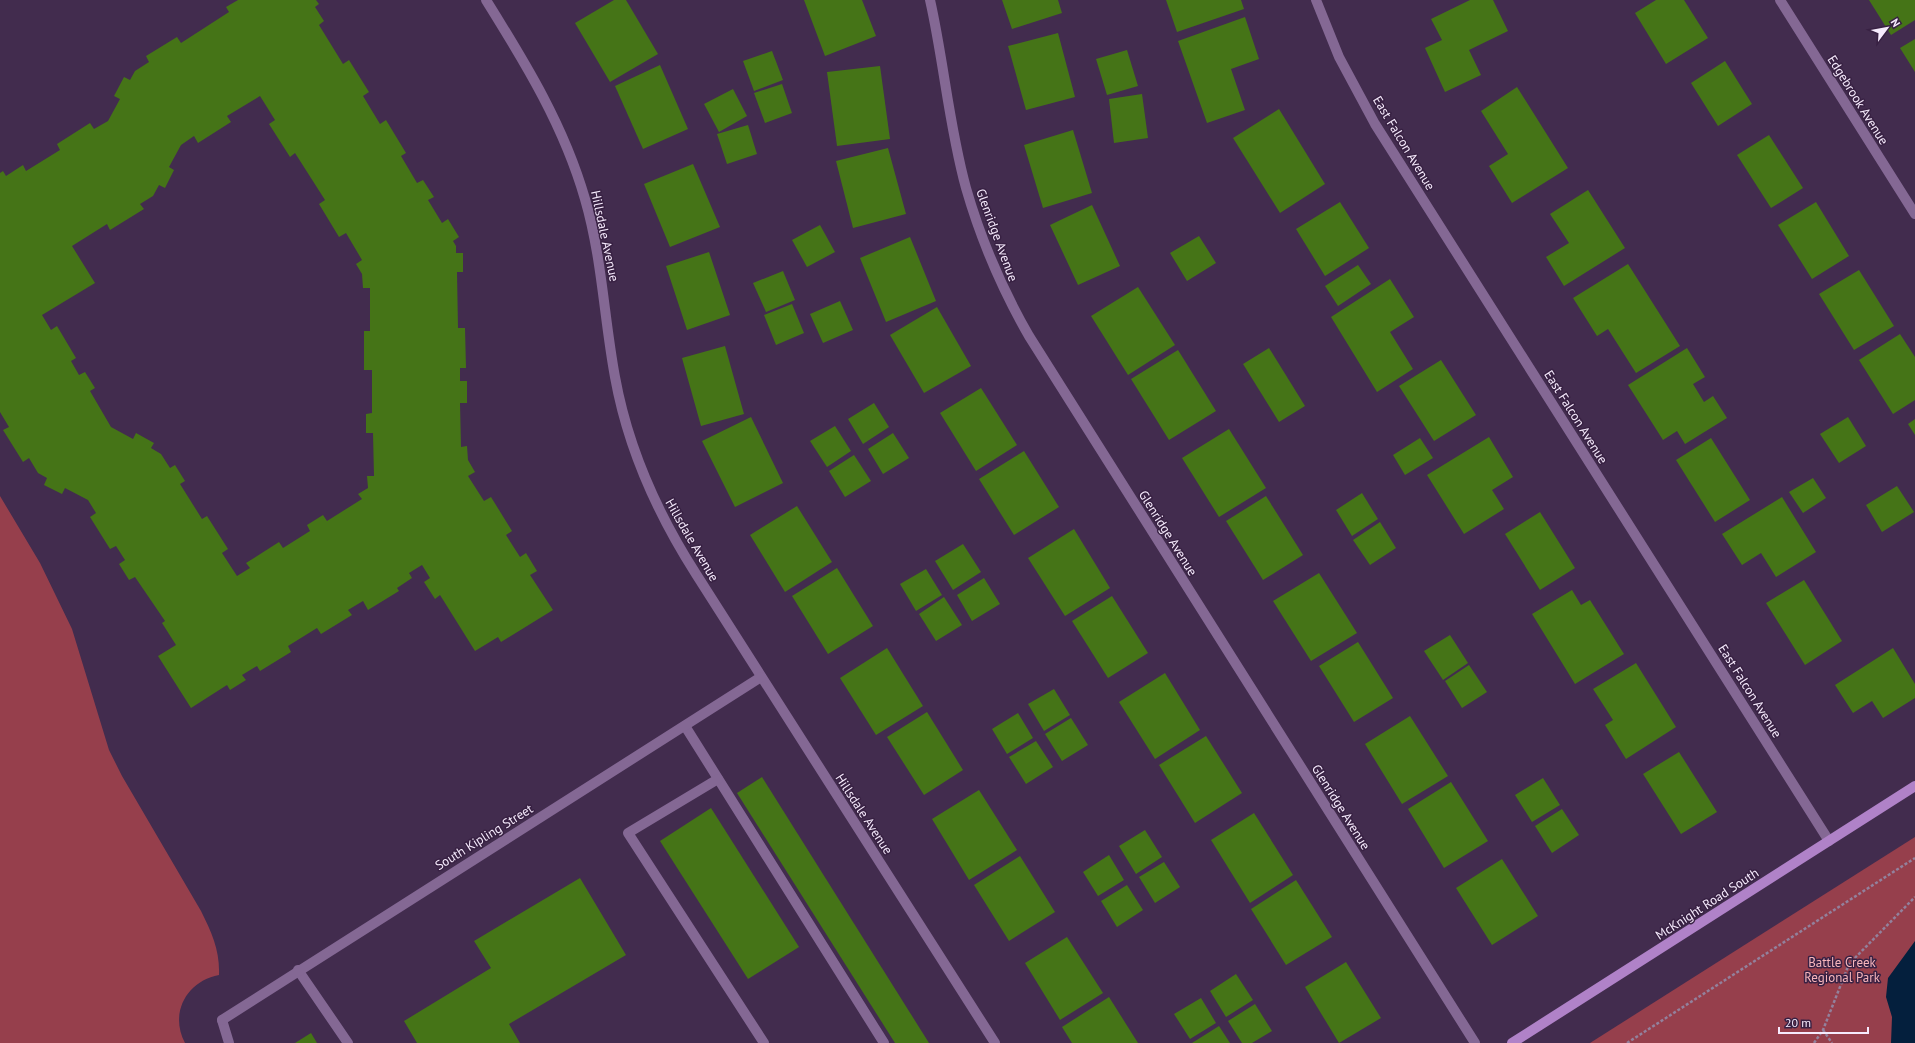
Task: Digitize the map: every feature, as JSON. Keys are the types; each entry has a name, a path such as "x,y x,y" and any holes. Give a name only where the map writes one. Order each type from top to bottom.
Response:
{"main road":[{"name":"McKnight Road South","path":"1512,1043 1915,786"}],"street":[{"name":"Hillsdale Avenue","path":"486,0 541,91 574,163 586,201 597,249 613,364 621,402 634,451 655,502 681,551 995,1043"},
{"name":"Glenridge Avenue","path":"930,0 966,188 986,250 1008,300 1028,336 1475,1043"},
{"name":"East Falcon Avenue","path":"1316,0 1339,57 1375,124 1829,841"},
{"name":"Edgebrook Avenue","path":"1780,0 1915,214"},
{"name":"South Kipling Street","path":"229,1043 222,1020 298,970 761,677"},
{"path":"684,726 884,1043"},
{"path":"718,779 628,833 764,1043"},
{"path":"298,970 348,1043"}],"path":[{"path":"1627,1043 1915,858"},
{"path":"1814,1043 1823,1030 1849,964 1915,897"},
{"path":"1823,1030 1832,1043"}],"green space":[{"path":"0,496 40,563 72,629 109,750 122,776 201,911 209,927 217,950 219,975 208,978 190,991 180,1010 179,1021 185,1043 0,1043"},
{"name":"Battle Creek Regional Park","path":"1915,837 1915,1043 1590,1043"}],"water":[{"path":"1915,941 1915,1043 1891,1043 1892,1017 1886,997 1888,978"}],"building":[{"path":"238,0 316,0 319,4 315,7 324,21 319,25 343,64 349,60 369,92 363,96 380,124 386,120 406,153 401,156 417,183 423,180 434,197 428,200 442,223 448,219 459,237 453,241 456,246 456,253 463,253 463,272 457,272 458,328 465,328 466,368 460,368 460,381 467,381 467,403 460,403 461,447 467,446 468,460 475,472 468,476 484,501 491,497 512,531 506,535 520,557 526,553 537,571 530,575 553,610 501,642 498,637 475,651 440,595 435,599 424,582 430,578 422,565 409,573 412,578 397,588 399,591 368,610 363,601 348,610 352,615 321,634 317,628 288,646 291,652 260,671 257,666 242,675 246,680 230,690 227,685 191,708 158,656 176,645 162,623 165,621 135,577 129,580 119,564 125,560 116,546 110,549 90,517 96,513 88,500 65,488 62,494 44,485 47,478 38,473 29,458 23,462 3,430 9,427 0,412 0,173 3,171 6,176 23,165 26,171 60,150 57,144 90,123 94,129 108,121 120,99 114,96 124,77 130,80 135,71 149,62 146,56 177,37 181,43 229,12 226,7","holes":["260,96 275,120 269,124 290,157 295,153 325,200 319,204 339,237 346,233 362,260 356,264 362,274 363,288 370,288 370,331 364,331 364,370 372,370 372,413 366,414 366,433 373,433 374,476 367,476 368,488 358,494 362,499 327,521 323,515 307,525 310,531 283,548 279,542 246,563 250,568 237,576 222,553 228,549 207,516 202,519 180,484 185,481 175,465 170,468 161,454 151,448 154,443 136,433 133,439 111,427 90,391 95,388 85,372 79,375 71,361 76,358 57,326 51,330 42,315 95,283 72,246 107,224 110,230 144,209 140,204 153,196 159,185 165,188 174,170 169,167 181,145 194,136 198,143 231,122 227,116"]},
{"path":"614,0 626,0 658,54 610,82 575,23"},
{"path":"804,0 862,0 876,36 825,56"},
{"path":"1002,0 1058,0 1062,13 1012,29"},
{"path":"1166,0 1241,0 1244,9 1177,32"},
{"path":"1470,0 1493,0 1508,31 1469,50 1481,75 1445,92 1425,48 1442,40 1431,19"},
{"path":"1656,0 1684,0 1708,38 1666,64 1635,13"},
{"path":"1869,0 1915,0 1915,20 1891,35"},
{"path":"1245,17 1259,59 1231,69 1245,110 1207,123 1178,41"},
{"path":"1058,33 1075,97 1026,110 1008,46"},
{"path":"1915,39 1915,72 1900,48"},
{"path":"1127,50 1138,86 1107,95 1096,59"},
{"path":"772,51 783,80 754,91 743,61"},
{"path":"1725,61 1752,104 1718,126 1691,83"},
{"path":"660,65 688,129 643,149 615,86"},
{"path":"880,66 890,139 837,146 827,72"},
{"path":"782,84 792,113 765,123 754,93"},
{"path":"1517,87 1568,168 1512,203 1489,166 1508,154 1481,111"},
{"path":"733,89 747,116 719,132 704,104"},
{"path":"1142,94 1148,138 1114,143 1109,99"},
{"path":"1279,109 1325,184 1280,213 1233,138"},
{"path":"748,125 757,154 727,164 717,134"},
{"path":"1073,130 1092,193 1043,208 1024,145"},
{"path":"1769,135 1803,188 1771,208 1737,155"},
{"path":"888,148 906,214 853,228 836,161"},
{"path":"693,164 720,227 670,247 644,184"},
{"path":"1588,190 1625,248 1564,286 1546,257 1569,243 1550,214"},
{"path":"1340,202 1369,248 1325,276 1296,229"},
{"path":"1816,202 1849,256 1812,279 1778,225"},
{"path":"1092,205 1120,266 1078,285 1050,225"},
{"path":"820,225 835,252 807,267 792,240"},
{"path":"1199,236 1216,263 1187,281 1170,253"},
{"path":"910,237 936,301 886,322 860,258"},
{"path":"709,252 730,315 687,330 666,266"},
{"path":"1628,264 1680,346 1636,373 1608,329 1597,336 1573,298"},
{"path":"1358,265 1371,284 1338,306 1325,286"},
{"path":"1859,270 1894,326 1854,350 1819,294"},
{"path":"783,271 795,300 766,312 753,283"},
{"path":"1390,279 1414,317 1390,332 1413,369 1377,392 1331,317"},
{"path":"1138,287 1175,345 1128,375 1091,316"},
{"path":"840,301 853,330 823,343 810,314"},
{"path":"792,304 804,333 776,345 764,315"},
{"path":"937,307 971,366 924,393 890,335"},
{"path":"1900,334 1915,357 1915,400 1893,414 1859,360"},
{"path":"725,346 744,414 701,426 682,358"},
{"path":"1269,348 1305,406 1279,422 1243,364"},
{"path":"1687,348 1705,377 1693,384 1704,402 1713,396 1727,418 1685,444 1677,431 1663,440 1628,385"},
{"path":"1178,350 1216,411 1169,440 1131,379"},
{"path":"1441,360 1476,415 1434,441 1399,386"},
{"path":"981,388 1017,445 976,471 940,413"},
{"path":"874,403 889,427 863,444 848,419"},
{"path":"751,417 783,483 735,507 702,441"},
{"path":"1848,417 1866,446 1839,463 1820,434"},
{"path":"1915,419 1915,435 1908,424"},
{"path":"835,426 851,451 827,467 810,441"},
{"path":"1229,429 1266,488 1219,517 1182,458"},
{"path":"893,433 909,458 883,474 868,449"},
{"path":"1489,437 1513,477 1492,490 1504,509 1464,534 1427,475"},
{"path":"1420,438 1433,458 1405,475 1393,455"},
{"path":"1711,438 1750,500 1715,522 1676,460"},
{"path":"1024,451 1059,507 1014,535 979,479"},
{"path":"854,455 871,481 845,497 829,471"},
{"path":"1813,478 1826,498 1803,513 1789,492"},
{"path":"1897,486 1914,512 1882,532 1866,505"},
{"path":"1362,493 1378,519 1352,536 1336,510"},
{"path":"1266,496 1303,555 1263,580 1226,521"},
{"path":"1782,497 1816,552 1776,577 1761,553 1742,565 1722,534"},
{"path":"797,506 832,562 785,592 750,535"},
{"path":"1540,512 1575,568 1540,590 1505,534"},
{"path":"1380,522 1396,548 1370,565 1353,540"},
{"path":"1074,529 1110,588 1065,616 1028,558"},
{"path":"963,544 981,572 953,590 935,561"},
{"path":"837,568 873,626 828,654 792,596"},
{"path":"926,569 942,595 916,611 900,584"},
{"path":"1319,573 1357,633 1311,661 1273,601"},
{"path":"984,578 1000,604 972,621 957,595"},
{"path":"1804,580 1842,641 1805,665 1766,603"},
{"path":"1572,590 1581,605 1590,600 1624,654 1575,684 1532,614"},
{"path":"1112,596 1148,653 1108,678 1072,621"},
{"path":"944,597 962,625 936,641 919,614"},
{"path":"1450,635 1468,663 1443,680 1424,651"},
{"path":"1358,642 1393,698 1354,722 1319,666"},
{"path":"887,648 923,706 876,735 840,678"},
{"path":"1893,648 1915,684 1915,698 1883,718 1872,701 1853,713 1835,685"},
{"path":"1636,663 1676,727 1626,759 1605,725 1613,720 1593,689"},
{"path":"1469,665 1487,692 1462,708 1445,681"},
{"path":"1165,673 1200,730 1155,759 1119,702"},
{"path":"1054,689 1070,715 1044,731 1028,704"},
{"path":"927,712 963,770 924,795 887,737"},
{"path":"1018,713 1033,738 1007,754 992,729"},
{"path":"1410,716 1448,776 1402,804 1365,744"},
{"path":"1071,718 1088,745 1062,761 1045,734"},
{"path":"1206,736 1242,793 1195,823 1159,765"},
{"path":"1036,741 1053,767 1026,784 1009,757"},
{"path":"1679,752 1717,812 1681,834 1643,774"},
{"path":"762,777 929,1043 895,1043 737,793"},
{"path":"1543,778 1560,805 1532,822 1515,795"},
{"path":"1451,782 1488,841 1444,868 1408,809"},
{"path":"979,790 1017,850 969,880 932,819"},
{"path":"711,808 799,947 748,979 660,841"},
{"path":"1562,809 1579,835 1552,853 1535,826"},
{"path":"1254,813 1293,875 1250,903 1211,840"},
{"path":"1145,830 1162,857 1136,874 1119,846"},
{"path":"1109,855 1124,880 1098,896 1083,872"},
{"path":"1020,856 1055,912 1009,941 974,885"},
{"path":"1502,859 1538,916 1492,945 1456,888"},
{"path":"1164,862 1180,887 1155,903 1139,877"},
{"path":"580,878 626,955 509,1024 520,1043 417,1043 404,1021 491,968 474,941"},
{"path":"1296,880 1332,937 1286,965 1251,909"},
{"path":"1127,885 1143,910 1117,927 1101,901"},
{"path":"1067,937 1103,993 1060,1020 1025,963"},
{"path":"1346,962 1381,1018 1339,1043 1305,987"},
{"path":"1236,974 1253,1000 1226,1017 1210,991"},
{"path":"1109,997 1138,1043 1072,1043 1062,1027"},
{"path":"1201,998 1216,1023 1190,1039 1174,1014"},
{"path":"1255,1004 1272,1031 1252,1043 1242,1043 1228,1021"},
{"path":"1219,1026 1230,1043 1192,1043"},
{"path":"311,1033 317,1043 295,1043"}]}
